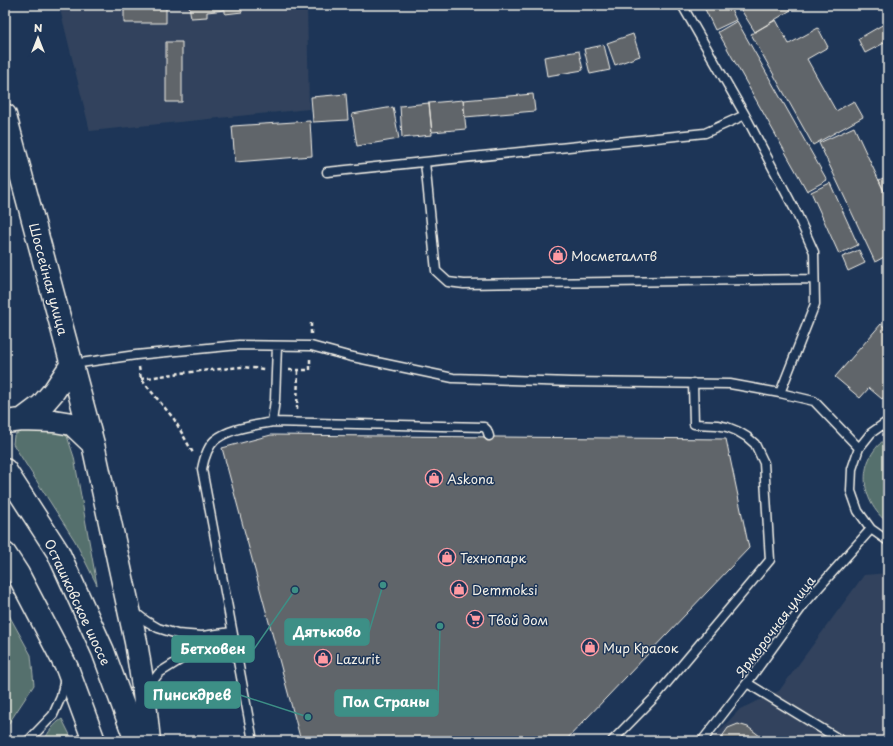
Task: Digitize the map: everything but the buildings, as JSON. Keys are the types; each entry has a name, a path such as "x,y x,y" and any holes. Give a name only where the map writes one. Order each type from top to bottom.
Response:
{"street":[{"name":"Шоссейная улица","path":"5,114 72,364 122,573 136,642 144,693 149,741"},
{"path":"14,421 42,405 54,391 72,364"},
{"path":"14,421 54,421 72,424 92,444"},
{"name":"Осташковское шоссе","path":"5,470 58,552 103,651 136,741"},
{"path":"5,554 18,574 67,668 94,741"}],"lane":[{"path":"682,5 745,115 797,214 814,252 815,304 780,393"},
{"path":"327,172 705,133 745,115"},
{"path":"425,162 436,272 448,282 464,284 814,279"},
{"path":"72,364 136,355 239,345 311,346 348,356 453,378 571,382 730,384 814,401 859,448"},
{"path":"272,422 275,400 277,346"},
{"path":"612,741 656,696 770,560 764,464 755,444 737,431 717,425 694,424 693,383"},
{"path":"888,421 871,433 859,448 852,469 851,490 858,511 871,529 888,541"},
{"path":"253,741 202,469 205,454 214,441 232,431 272,422 484,427 489,436"},
{"name":"Ярморочная улица","path":"702,741 747,683 805,603 871,529"},
{"path":"128,607 146,622 158,628 177,634 202,636 232,632"},
{"path":"144,693 159,673 183,658 207,649 234,643"},
{"path":"28,741 53,715 61,697 67,668"},
{"path":"747,683 842,741"}],"path":[{"path":"202,469 174,419 141,379 241,367"},
{"path":"296,422 298,370"}],"shaded area":[{"path":"59,5 307,5 309,109 90,131"},
{"path":"888,573 888,741 710,741 740,709 779,691 864,575"}],"green space":[{"path":"52,428 67,436 74,457 97,585 75,541 13,444 14,436 20,431"},
{"path":"888,437 888,523 878,514 871,503 865,480 866,468 870,456"},
{"path":"5,608 31,655 34,685 5,729"},
{"path":"62,719 73,741 44,741 47,734 56,723"}],"place":[{"name":"Мосметаллтв","path":"558,255"},
{"name":"Askona","path":"434,478"},
{"name":"Технопарк","path":"447,557"},
{"name":"Дятьково","path":"383,585"},
{"name":"Demmoksi","path":"459,589"},
{"name":"Бетховен","path":"295,590"},
{"name":"Твой дом","path":"475,619"},
{"name":"Пол Страны","path":"440,626"},
{"name":"Мир Красок","path":"590,647"},
{"name":"Lazurit","path":"323,658"},
{"name":"Пинскдрев","path":"308,717"}]}
